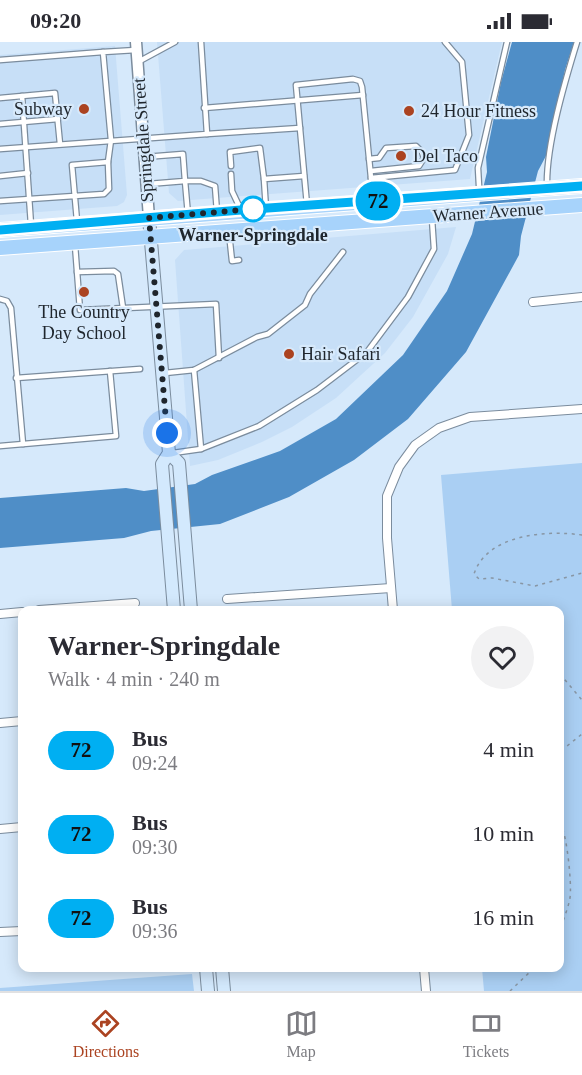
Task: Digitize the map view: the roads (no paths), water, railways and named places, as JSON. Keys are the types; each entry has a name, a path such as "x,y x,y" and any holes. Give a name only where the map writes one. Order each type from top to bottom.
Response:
{"main road":[{"name":"Warner Avenue","path":"0,230 582,186"},
{"path":"435,216 436,209 443,204 462,202 482,193"},
{"path":"376,202 377,220"},
{"name":"Warner Avenue","path":"0,248 582,205"},
{"name":"Springdale Street","path":"149,218 169,453 162,464 174,606"},
{"path":"0,240 29,237 32,228"},
{"name":"Springdale Street","path":"169,453 179,463 191,606"},
{"path":"206,972 208,991"},
{"path":"222,972 224,991"}],"street":[{"name":"Springdale Street","path":"136,46 149,218"},
{"path":"533,302 582,297"},
{"path":"393,606 387,538 387,496 399,467 416,445 439,428 470,417 582,409"},
{"path":"227,599 391,588"},
{"path":"94,606 135,603"},
{"path":"0,614 18,612"},
{"path":"0,723 18,721"},
{"path":"0,829 18,827"},
{"path":"0,932 18,931"},
{"path":"424,972 426,991"}],"lane":[{"path":"137,62 175,42"},
{"path":"201,42 207,134"},
{"path":"371,178 455,170 469,135 462,62 445,42"},
{"path":"482,193 479,186 478,168 507,42"},
{"path":"542,189 547,174 556,120 577,42"},
{"path":"0,60 103,52 136,46"},
{"path":"0,201 104,194 109,189 108,162 111,140 103,52"},
{"path":"307,206 296,87 298,84 353,79 360,81 363,95 371,178 376,202"},
{"path":"0,98 55,93 60,144"},
{"path":"204,108 363,95"},
{"path":"21,96 32,228"},
{"path":"0,124 58,119"},
{"path":"0,149 300,128"},
{"path":"369,159 379,158 386,148 416,146 424,158 419,166 371,171"},
{"path":"231,166 230,152 260,148 266,209"},
{"path":"145,157 183,154 188,215"},
{"path":"77,224 72,165 108,162"},
{"path":"0,176 28,174"},
{"path":"231,174 232,191 241,210"},
{"path":"264,179 304,176"},
{"path":"147,184 201,181 214,186 217,212"},
{"path":"169,453 201,449 259,426 317,390 367,352 408,297 434,249 435,216"},
{"path":"229,230 232,261 239,260"},
{"path":"75,242 80,310 216,304 219,358"},
{"path":"162,373 194,370 257,337 268,334 305,305 310,294 343,252"},
{"path":"77,273 114,271 118,274 123,308"},
{"path":"0,299 7,301 11,308 22,444"},
{"path":"16,378 140,369"},
{"path":"194,370 201,449"},
{"path":"0,446 116,436 110,371"}],"place":[{"name":"Subway","path":"84,109"},
{"name":"24 Hour Fitness","path":"409,111"},
{"name":"Del Taco","path":"401,156"},
{"name":"Warner-Springdale","path":"253,209"},
{"name":"The Country Day School","path":"84,292"},
{"name":"Hair Safari","path":"289,354"}]}
